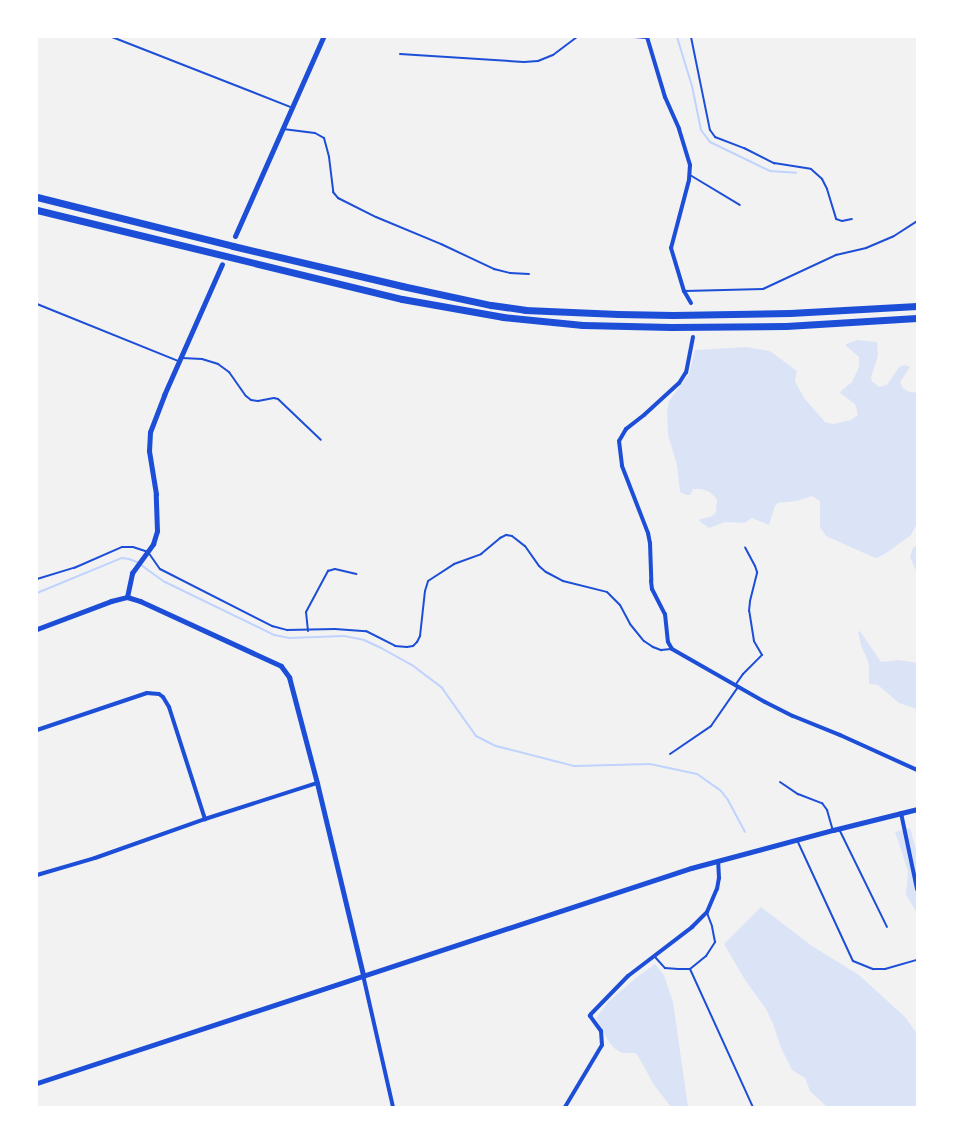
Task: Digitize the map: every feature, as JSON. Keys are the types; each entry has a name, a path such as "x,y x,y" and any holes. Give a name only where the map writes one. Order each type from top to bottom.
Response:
{"highway":[{"path":"37,197 232,246 402,286 491,305 525,310 587,313 673,314 790,313 917,306"},
{"path":"37,210 402,299 503,317 583,325 671,327 786,326 917,318"}],"street":[{"path":"235,236 323,37"},
{"path":"647,37 665,97 687,152 690,165 690,175 681,216 671,248 684,291 691,303"},
{"path":"127,597 130,580 135,568 148,552 156,538 158,525 149,451 150,432 222,264"},
{"path":"693,337 686,372 679,383 644,415 626,429 619,441 622,466 648,533 650,543 652,589 665,614 667,635 672,649 793,716 840,735 917,770"},
{"path":"37,629 111,601 127,597 140,601 281,666 289,677 317,783 393,1107"},
{"path":"37,730 147,694 159,694 164,697 169,707 205,819"},
{"path":"37,875 121,850 205,819 317,783"},
{"path":"37,1083 718,861 796,839 917,809"},
{"path":"901,813 917,889"},
{"path":"565,1107 602,1045 601,1031 590,1016 591,1014 628,976 655,957 692,927 707,912 717,889 719,878 718,861"}],"lane":[{"path":"112,37 291,107"},
{"path":"400,54 531,62 553,56 577,37"},
{"path":"634,37 647,37"},
{"path":"691,37 710,130 715,137 744,148 774,163 811,169 822,179 827,188 836,219 842,221 852,219"},
{"path":"282,129 315,134 324,138 329,157 333,192 338,198 376,217 441,244 487,266 510,273 529,274"},
{"path":"690,175 740,205"},
{"path":"684,291 763,289 836,255 866,248 894,236 917,221"},
{"path":"37,304 180,359 202,359 218,364 229,372 246,396 258,401 274,398 278,399 321,440"},
{"path":"37,579 74,568 122,547 133,547 148,552 160,569 272,626 287,630 308,631 335,629 366,631 395,646 413,646 417,642 428,581 454,564 481,554 506,535 512,536 525,546 539,566 554,578 607,592 613,596 620,605 630,624 644,641 657,649 672,649"},
{"path":"670,754 711,726 743,674 762,655 754,641 749,611 757,572 745,547"},
{"path":"308,631 306,612 328,571 335,569 356,574"},
{"path":"780,782 798,794 822,803 887,927"},
{"path":"796,839 853,961 873,969 885,969 917,960"},
{"path":"655,957 665,968 690,969 706,956 715,942 712,926 707,912"},
{"path":"690,969 753,1107"}],"shaded area":[{"path":"857,340 877,342 878,356 871,377 872,381 879,387 887,385 899,367 905,365 910,367 900,382 903,388 907,391 917,393 917,523 911,535 888,552 877,558 873,557 826,536 820,527 820,501 812,496 797,501 778,503 775,506 769,525 752,518 744,523 725,522 709,528 699,521 700,519 710,517 716,513 717,499 710,492 701,489 693,489 690,495 680,492 677,465 668,435 667,411 669,401 689,374 695,350 746,347 770,351 797,371 795,381 804,398 825,422 833,424 851,420 858,415 855,404 840,393 852,382 859,367 859,357 846,346 846,344"},
{"path":"917,545 917,573 910,557 913,548"},
{"path":"860,631 881,662 899,660 917,663 917,709 899,703 878,685 869,684 869,664 861,645 858,632"},
{"path":"910,828 917,853 917,913 906,895 908,871 895,832"},
{"path":"761,907 812,946 859,975 906,1018 917,1034 917,1107 827,1107 810,1091 805,1078 792,1070 781,1048 766,1009 745,980 724,944"},
{"path":"655,964 664,975 673,1002 688,1107 671,1107 654,1085 638,1056 635,1053 622,1053 614,1048 609,1042 596,1018 608,1002 637,977"}],"waterway":[{"path":"677,37 692,86 701,130 710,142 770,171 796,173"},
{"path":"37,593 122,558 129,559 137,562 165,582 274,635 289,638 344,636 364,640 381,648 412,665 442,688 476,736 496,746 574,766 650,764 697,774 721,791 728,800 745,832"}]}
